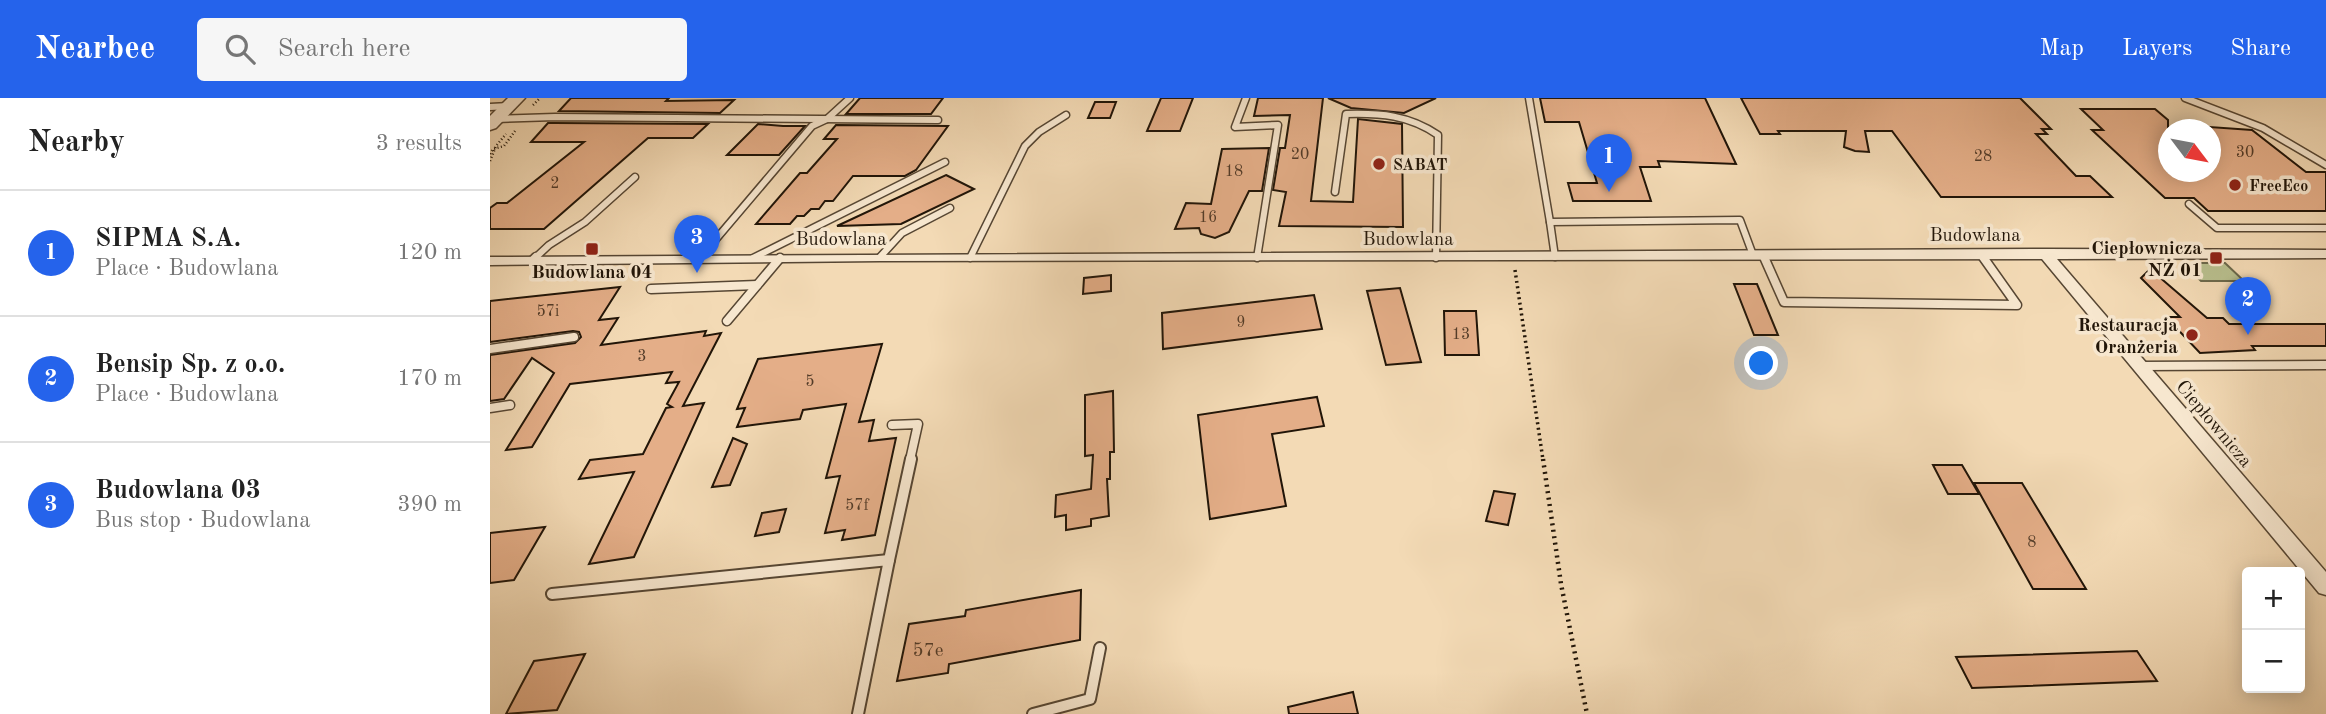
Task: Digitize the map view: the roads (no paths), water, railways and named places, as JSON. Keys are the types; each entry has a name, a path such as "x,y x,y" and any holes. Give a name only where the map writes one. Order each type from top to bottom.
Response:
{"street":[{"path":"492,117 513,102"},
{"name":"Budowlana","path":"490,261 880,257 1436,258 2044,253 2326,254"},
{"name":"Ciepłownicza","path":"2044,253 2326,587"}],"lane":[{"path":"701,258 813,125 827,119 849,98"},
{"path":"1246,98 1235,127 1278,125 1257,258"},
{"path":"1529,98 1555,257"},
{"path":"2185,98 2263,128 2326,165"},
{"path":"1335,192 1346,114 1382,112 1424,124 1438,135 1436,258"},
{"path":"970,258 1025,146 1039,132 1066,115"},
{"path":"492,117 809,117 938,120"},
{"path":"753,258 945,162"},
{"path":"532,261 549,245 585,222 635,177"},
{"path":"2189,204 2217,228 2326,228"},
{"path":"880,257 888,243 902,232 950,208"},
{"path":"1550,222 1740,220 1784,302 2017,305 1981,254"},
{"path":"727,321 780,258"},
{"path":"651,289 757,285"},
{"path":"490,349 574,337"},
{"path":"2140,366 2326,365"},
{"path":"490,408 510,405"},
{"path":"858,714 918,424 892,425"},
{"path":"552,594 889,560"},
{"path":"1033,714 1090,699 1100,648"}],"place":[{"name":"SABAT","path":"1379,164"},
{"name":"FreeEco","path":"2235,185"},
{"name":"SIPMA S.A.","path":"1609,192"},
{"name":"Budowlana 04","path":"592,249"},
{"name":"Ciepłownicza NŻ 01","path":"2216,258"},
{"name":"Budowlana 03","path":"697,273"},
{"name":"Restauracja Oranżeria","path":"2192,335"},
{"name":"Bensip Sp. z o.o.","path":"2248,335"}]}
